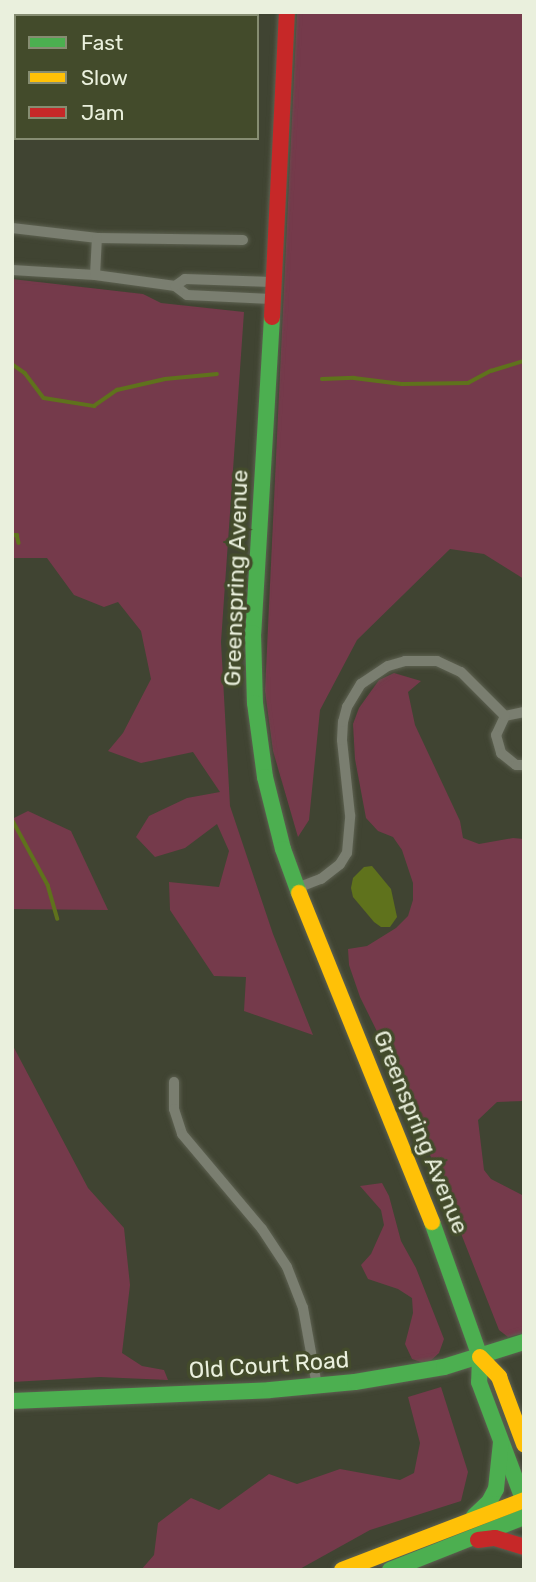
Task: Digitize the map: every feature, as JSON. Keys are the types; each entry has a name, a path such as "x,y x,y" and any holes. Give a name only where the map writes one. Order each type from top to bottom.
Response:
{"main road":[{"name":"Greenspring Avenue","path":"287,12 284,108 255,588 254,678 265,777 283,849 297,888 426,1203 480,1357 479,1382 524,1501"},
{"name":"Old Court Road","path":"12,1401 317,1386 420,1372 480,1357 524,1342"},
{"name":"Greenspring Avenue","path":"480,1357 499,1377 524,1444"},
{"path":"471,1519 489,1502 496,1489 501,1465 501,1442"},
{"path":"342,1570 524,1501"},
{"path":"390,1570 524,1517"},
{"path":"455,1543 495,1538 524,1547"}],"street":[{"path":"12,228 97,238 243,240"},
{"path":"94,275 97,238"},
{"path":"12,270 94,275 175,286 187,295 272,291"},
{"path":"175,286 185,279 272,291"},
{"path":"297,888 321,879 340,864 347,853 351,839 342,740 343,722 347,707 361,684 388,666 405,661 437,661 461,672 505,716"},
{"path":"524,712 505,716 499,724 497,744 506,759 524,765"},
{"path":"174,1082 174,1110 183,1134 262,1229 287,1267 303,1308 317,1386"}],"shaded area":[{"path":"297,12 524,12 524,579 484,554 450,549 357,640 320,710 309,820 298,837 273,751 265,691"},
{"path":"12,279 143,294 161,303 244,312 221,642 230,806 273,934 313,1035 244,1011 246,977 214,976 170,910 169,882 219,887 229,851 217,824 185,848 155,857 136,837 149,816 187,798 220,792 193,752 141,763 108,751 123,733 151,679 141,631 118,602 104,607 74,595 47,558 12,558"},
{"path":"394,673 421,681 408,692 415,725 460,821 463,838 479,844 513,838 524,839 524,1101 497,1102 478,1120 484,1170 491,1179 524,1196 524,1333 508,1337 499,1330 399,1076 360,997 349,965 348,949 367,946 396,928 408,916 413,900 413,883 402,850 393,837 378,831 366,818 355,759 353,724 359,708 379,680"},
{"path":"28,811 71,831 108,910 12,909 12,819"},
{"path":"372,866 391,889 397,917 390,927 381,927 374,922 353,897 353,878 364,867"},
{"path":"12,1044 88,1188 124,1228 130,1285 122,1353 142,1366 164,1370 168,1380 100,1377 12,1382"},
{"path":"382,1183 389,1196 401,1241 416,1268 444,1339 439,1353 427,1364 412,1359 405,1344 413,1313 412,1298 398,1289 368,1279 361,1265 371,1254 384,1225 381,1210 360,1186"},
{"path":"441,1387 468,1472 461,1501 370,1530 298,1570 141,1570 154,1555 158,1523 191,1498 219,1510 269,1474 297,1484 340,1469 400,1480 414,1473 420,1443 408,1397"}],"waterway":[{"path":"322,379 354,378 402,384 468,383 491,371 524,361"},
{"path":"12,364 25,373 44,398 94,406 117,390 165,379 217,374"},
{"path":"12,535 17,535 19,543"},
{"path":"12,819 48,885 58,919"}],"traffic: fast":[{"path":"272,317 253,633 255,703 265,777 283,849 299,893"},
{"path":"432,1222 480,1357 479,1382 524,1502"},
{"path":"12,1401 270,1390 355,1382 444,1367 524,1342"},
{"path":"474,1516 489,1502 496,1489 501,1442"},
{"path":"390,1570 524,1517"}],"traffic: slow":[{"path":"299,893 432,1222"},
{"path":"480,1357 499,1377 524,1444"},
{"path":"342,1570 524,1500"}],"traffic: jam":[{"path":"272,317 287,12"},
{"path":"478,1540 495,1538 524,1547"}]}
